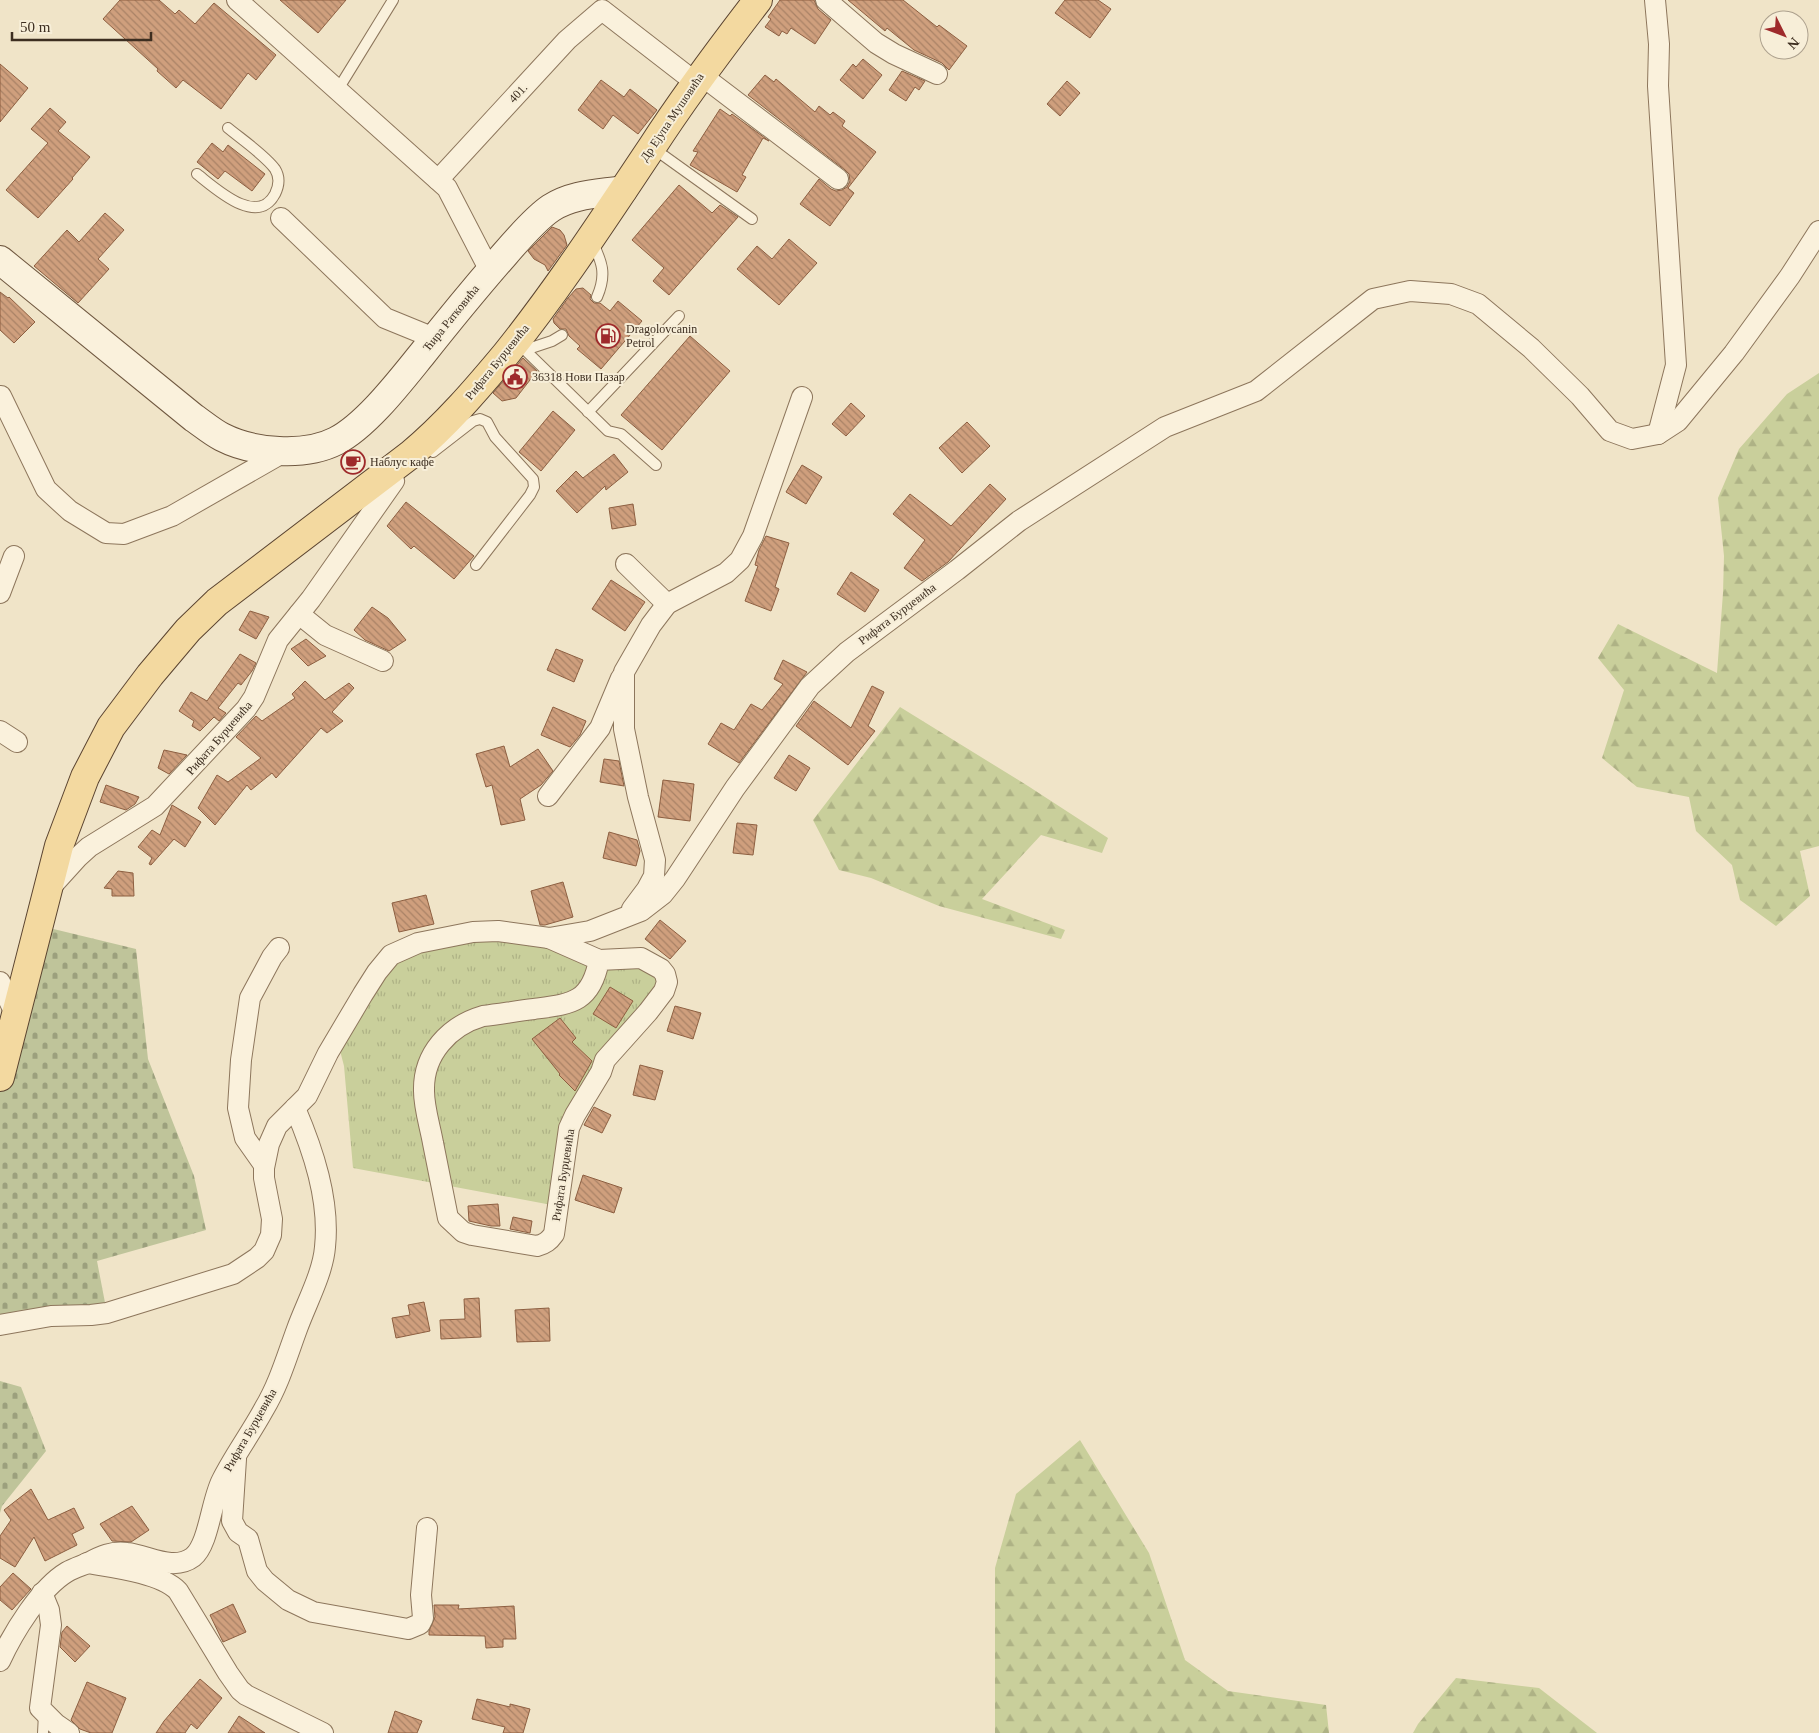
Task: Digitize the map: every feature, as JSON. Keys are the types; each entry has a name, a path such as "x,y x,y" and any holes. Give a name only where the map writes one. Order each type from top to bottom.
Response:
{"main road":[{"name":"Др Ејупа Мушовића","path":"591,238 698,78 758,0"},
{"name":"Рифата Бурџевића","path":"0,1077 46,893 65,827 86,776 111,728 150,675 188,630 218,602 318,524 395,476 425,442 520,346 591,238"}],"street":[{"path":"237,0 447,188 490,271"},
{"path":"826,0 876,43 894,54 937,74"},
{"path":"1655,0 1659,44 1658,86 1676,365 1658,434"},
{"name":"401.","path":"438,180 568,40 602,10 698,78"},
{"path":"698,78 838,179"},
{"name":"Ћира Ратковића","path":"0,260 194,418 223,438 246,446 284,452 306,450 335,442 356,427 390,394 490,271 550,209 575,196 623,190"},
{"path":"275,210 385,318 434,338"},
{"path":"1658,434 1678,421 1734,353 1790,276 1819,231"},
{"name":"Рифата Бурџевића","path":"549,938 590,931 614,922 641,911 663,894 735,788 810,686 846,652 957,570 1019,521 1166,427 1256,391 1372,299 1410,291 1451,294 1478,304 1531,348 1580,396 1610,432 1632,439 1658,434"},
{"name":"Ћира Ратковића","path":"1,396 46,489 70,511 106,533 124,534 172,516 284,452"},
{"name":"Рифата Бурџевића","path":"614,922 632,909 647,889 654,876 655,860 638,797 624,729 624,672 651,625 667,604 726,573 740,560 753,536 802,397"},
{"name":"Рифата Бурџевића","path":"46,893 89,847 155,806 246,709 254,697 273,648 278,640 299,614 395,476"},
{"path":"0,593 14,556"},
{"path":"626,564 667,604"},
{"path":"299,614 325,635 383,661"},
{"path":"548,796 600,728 624,672"},
{"path":"0,731 17,742"},
{"name":"Рифата Бурџевића","path":"0,1325 51,1316 106,1313 233,1274 257,1258 264,1251 271,1235 272,1219 264,1178 264,1165 269,1144 277,1126 307,1096 328,1053 377,972 391,955 418,943 473,932 498,931 549,938 599,960 642,958 661,968 667,982 664,991 648,1012 605,1060 601,1072 575,1115 569,1128 554,1234 544,1244 537,1246 472,1236 455,1226 448,1218 425,1102 425,1080 430,1060 436,1049 444,1039 462,1024 483,1016 571,1002 586,992 592,984 596,976 599,960"},
{"path":"264,1165 245,1138 238,1108 241,1060 250,998 272,957 279,948"},
{"path":"0,982 16,1016"},
{"name":"Рифата Бурџевића","path":"0,1662 14,1636 42,1593 66,1572 104,1554 126,1552 151,1560 178,1563 192,1557 201,1547 216,1492 265,1408 279,1380 319,1270 325,1248 326,1217 323,1198 305,1132 295,1108"},
{"path":"236,1457 232,1521 234,1527 248,1539 256,1571 265,1581 288,1600 313,1612 408,1629 420,1624 423,1618 421,1595 427,1528"},
{"path":"87,1563 150,1576 172,1585 178,1591 240,1690 246,1695 323,1733"},
{"path":"42,1593 49,1610 51,1624 40,1708 43,1723 69,1733"}],"lane":[{"path":"337,90 394,0"},
{"path":"196,174 231,200 244,206 262,206 275,210 274,196 278,187 278,177 275,169 228,128"},
{"path":"652,146 752,219"},
{"path":"591,238 604,275 597,297"},
{"path":"588,412 679,316"},
{"path":"520,346 552,341 562,336"},
{"path":"520,346 608,431 621,434 656,465"},
{"path":"426,457 473,421 480,419 487,422 495,437 533,479 534,487 530,495 476,565"}],"green space":[{"path":"1819,373 1819,846 1800,851 1810,896 1776,926 1740,900 1732,865 1696,831 1689,797 1637,787 1602,758 1624,690 1598,658 1618,624 1717,673 1724,556 1718,498 1739,449 1787,394"},
{"path":"900,707 1108,838 1102,853 1041,835 982,899 1065,930 1061,939 939,906 871,878 839,870 813,820"},
{"path":"37,925 136,949 148,1059 194,1176 206,1230 97,1261 107,1313 0,1325 0,1042"},
{"path":"498,931 599,960 641,958 665,974 575,1115 557,1206 353,1168 344,1066 337,1039 384,963"},
{"path":"0,1381 21,1387 46,1451 2,1506 0,1513"},
{"path":"1080,1440 1149,1553 1185,1660 1228,1691 1326,1705 1329,1733 995,1733 995,1568 1016,1494"},
{"path":"1456,1678 1539,1688 1597,1733 1413,1733 1418,1724"}],"building":[{"path":"120,0 159,0 175,14 179,10 195,24 214,3 276,55 256,80 248,73 221,109 183,80 176,88 103,19"},
{"path":"280,0 346,0 318,33"},
{"path":"780,0 814,0 818,9 831,20 815,44 791,28 787,34 782,31 779,36 765,27 771,19 768,17"},
{"path":"848,0 903,0 937,27 939,25 967,46 949,70 942,63 914,50 887,28 885,31"},
{"path":"1065,0 1098,0 1111,9 1090,38 1055,13"},
{"path":"863,59 882,75 863,99 840,80 853,64 856,67"},
{"path":"0,64 28,88 0,122"},
{"path":"902,71 925,81 919,90 915,87 906,101 889,90"},
{"path":"765,75 774,82 776,79 815,112 819,106 830,115 833,112 845,121 842,126 876,152 848,188 854,193 830,226 800,204 819,179 831,189 836,191 842,190 847,187 850,181 849,174 748,95"},
{"path":"601,80 624,97 630,89 657,110 638,134 613,115 603,129 578,110"},
{"path":"1067,81 1080,93 1060,116 1047,104"},
{"path":"50,108 66,122 58,131 90,157 38,218 6,190 48,143 31,129"},
{"path":"720,109 730,116 732,114 769,141 763,138 742,175 746,177 737,192 690,165 698,152 693,151"},
{"path":"212,143 223,152 228,145 265,174 252,191 225,171 218,179 197,162"},
{"path":"679,185 712,213 720,205 738,217 669,295 653,281 664,268 632,240"},
{"path":"105,213 124,230 98,259 109,269 78,303 34,266 67,230 79,242"},
{"path":"552,227 560,230 564,235 567,245 548,271 545,265 534,259 528,251"},
{"path":"789,239 817,263 779,305 737,269 757,246 772,259"},
{"path":"583,288 591,295 590,299 594,303 600,303 610,311 618,301 642,321 601,369 577,349 580,346 569,336 566,329 560,329 554,323 553,319 576,289"},
{"path":"0,292 9,297 35,322 14,343 0,330"},
{"path":"690,336 730,371 662,450 621,415"},
{"path":"523,358 537,371 516,398 502,401 493,393"},
{"path":"851,403 865,416 846,436 832,424"},
{"path":"553,411 575,430 541,471 519,452"},
{"path":"967,422 990,446 962,473 939,448"},
{"path":"614,454 628,472 606,490 605,486 577,513 556,491 576,471 583,478"},
{"path":"802,465 822,477 806,504 786,492"},
{"path":"990,484 1006,499 948,562 922,581 904,568 925,540 893,514 910,494 951,526"},
{"path":"406,502 474,556 454,579 414,546 411,549 387,526"},
{"path":"633,504 636,525 612,529 609,508"},
{"path":"766,536 789,543 775,587 779,589 771,611 745,601 758,566 755,565 759,550"},
{"path":"851,572 879,590 865,612 837,594"},
{"path":"611,580 645,602 625,631 592,609"},
{"path":"372,607 388,618 406,640 389,651 365,640 354,630"},
{"path":"250,611 269,617 256,639 239,630"},
{"path":"306,639 326,656 308,666 291,649"},
{"path":"556,649 583,660 574,682 547,670"},
{"path":"240,654 256,663 252,671 241,685 238,683 218,708 226,713 219,721 214,717 200,731 192,726 194,721 179,711 191,692 207,701"},
{"path":"783,660 807,672 739,763 708,744 721,723 734,730 751,704 762,710 783,684 774,679"},
{"path":"305,681 325,700 349,683 354,688 332,712 343,721 327,733 321,728 276,778 272,773 251,790 247,785 215,825 198,808 217,775 228,782 261,758 236,737 256,716 262,721 295,698 292,694"},
{"path":"872,686 884,692 868,726 875,731 848,765 796,726 814,701 851,728"},
{"path":"553,707 586,721 580,735 570,747 541,735"},
{"path":"504,746 510,767 538,749 553,771 541,785 520,799 525,820 501,825 492,785 486,787 476,754"},
{"path":"164,750 187,755 169,774 158,768"},
{"path":"789,755 810,768 796,791 774,778"},
{"path":"604,759 619,761 624,786 600,782"},
{"path":"663,780 694,784 690,821 658,817"},
{"path":"106,785 139,797 135,804 126,810 100,802"},
{"path":"172,805 201,822 185,847 174,839 151,865 149,864 152,858 138,847 152,830 160,835"},
{"path":"737,823 757,825 753,855 733,853"},
{"path":"609,832 637,840 640,851 636,866 603,858"},
{"path":"118,871 133,873 134,896 112,896 112,889 104,888"},
{"path":"563,882 573,917 540,925 531,891"},
{"path":"426,895 434,924 399,932 392,903"},
{"path":"660,920 686,941 670,959 645,939"},
{"path":"610,987 633,1001 616,1028 593,1014"},
{"path":"675,1006 701,1013 693,1039 667,1031"},
{"path":"560,1018 576,1038 572,1042 592,1061 575,1091 559,1075 532,1039"},
{"path":"640,1065 663,1071 655,1100 633,1095"},
{"path":"594,1107 611,1115 602,1133 584,1125"},
{"path":"583,1175 622,1188 614,1213 575,1200"},
{"path":"498,1204 500,1226 469,1221 468,1206"},
{"path":"513,1217 532,1221 530,1233 510,1229"},
{"path":"479,1298 481,1337 441,1339 440,1320 465,1319 464,1299"},
{"path":"424,1302 430,1331 396,1338 392,1318 410,1315 408,1305"},
{"path":"549,1308 550,1341 517,1342 515,1310"},
{"path":"31,1489 48,1520 74,1508 84,1528 72,1534 77,1545 45,1561 34,1537 15,1567 0,1558 0,1536 11,1520 4,1510"},
{"path":"132,1506 149,1530 131,1542 112,1541 100,1524"},
{"path":"13,1573 31,1589 12,1610 0,1600 0,1587"},
{"path":"233,1604 246,1632 223,1642 210,1615"},
{"path":"434,1605 459,1605 458,1609 514,1606 516,1639 503,1639 503,1647 486,1648 485,1636 429,1635 435,1617"},
{"path":"67,1626 90,1646 75,1662 60,1647 62,1632"},
{"path":"200,1679 222,1698 197,1729 191,1724 185,1733 156,1733 164,1721"},
{"path":"87,1682 126,1698 112,1733 91,1733 80,1729 71,1720"},
{"path":"477,1699 510,1707 510,1704 530,1709 523,1733 503,1733 505,1727 472,1719"},
{"path":"395,1711 422,1721 417,1733 388,1733"},
{"path":"239,1716 265,1733 228,1733"}],"place":[{"name":"Dragolovcanin Petrol","path":"608,336"},
{"name":"36318 Нови Пазар","path":"515,377"},
{"name":"Наблус кафе","path":"353,462"}]}
